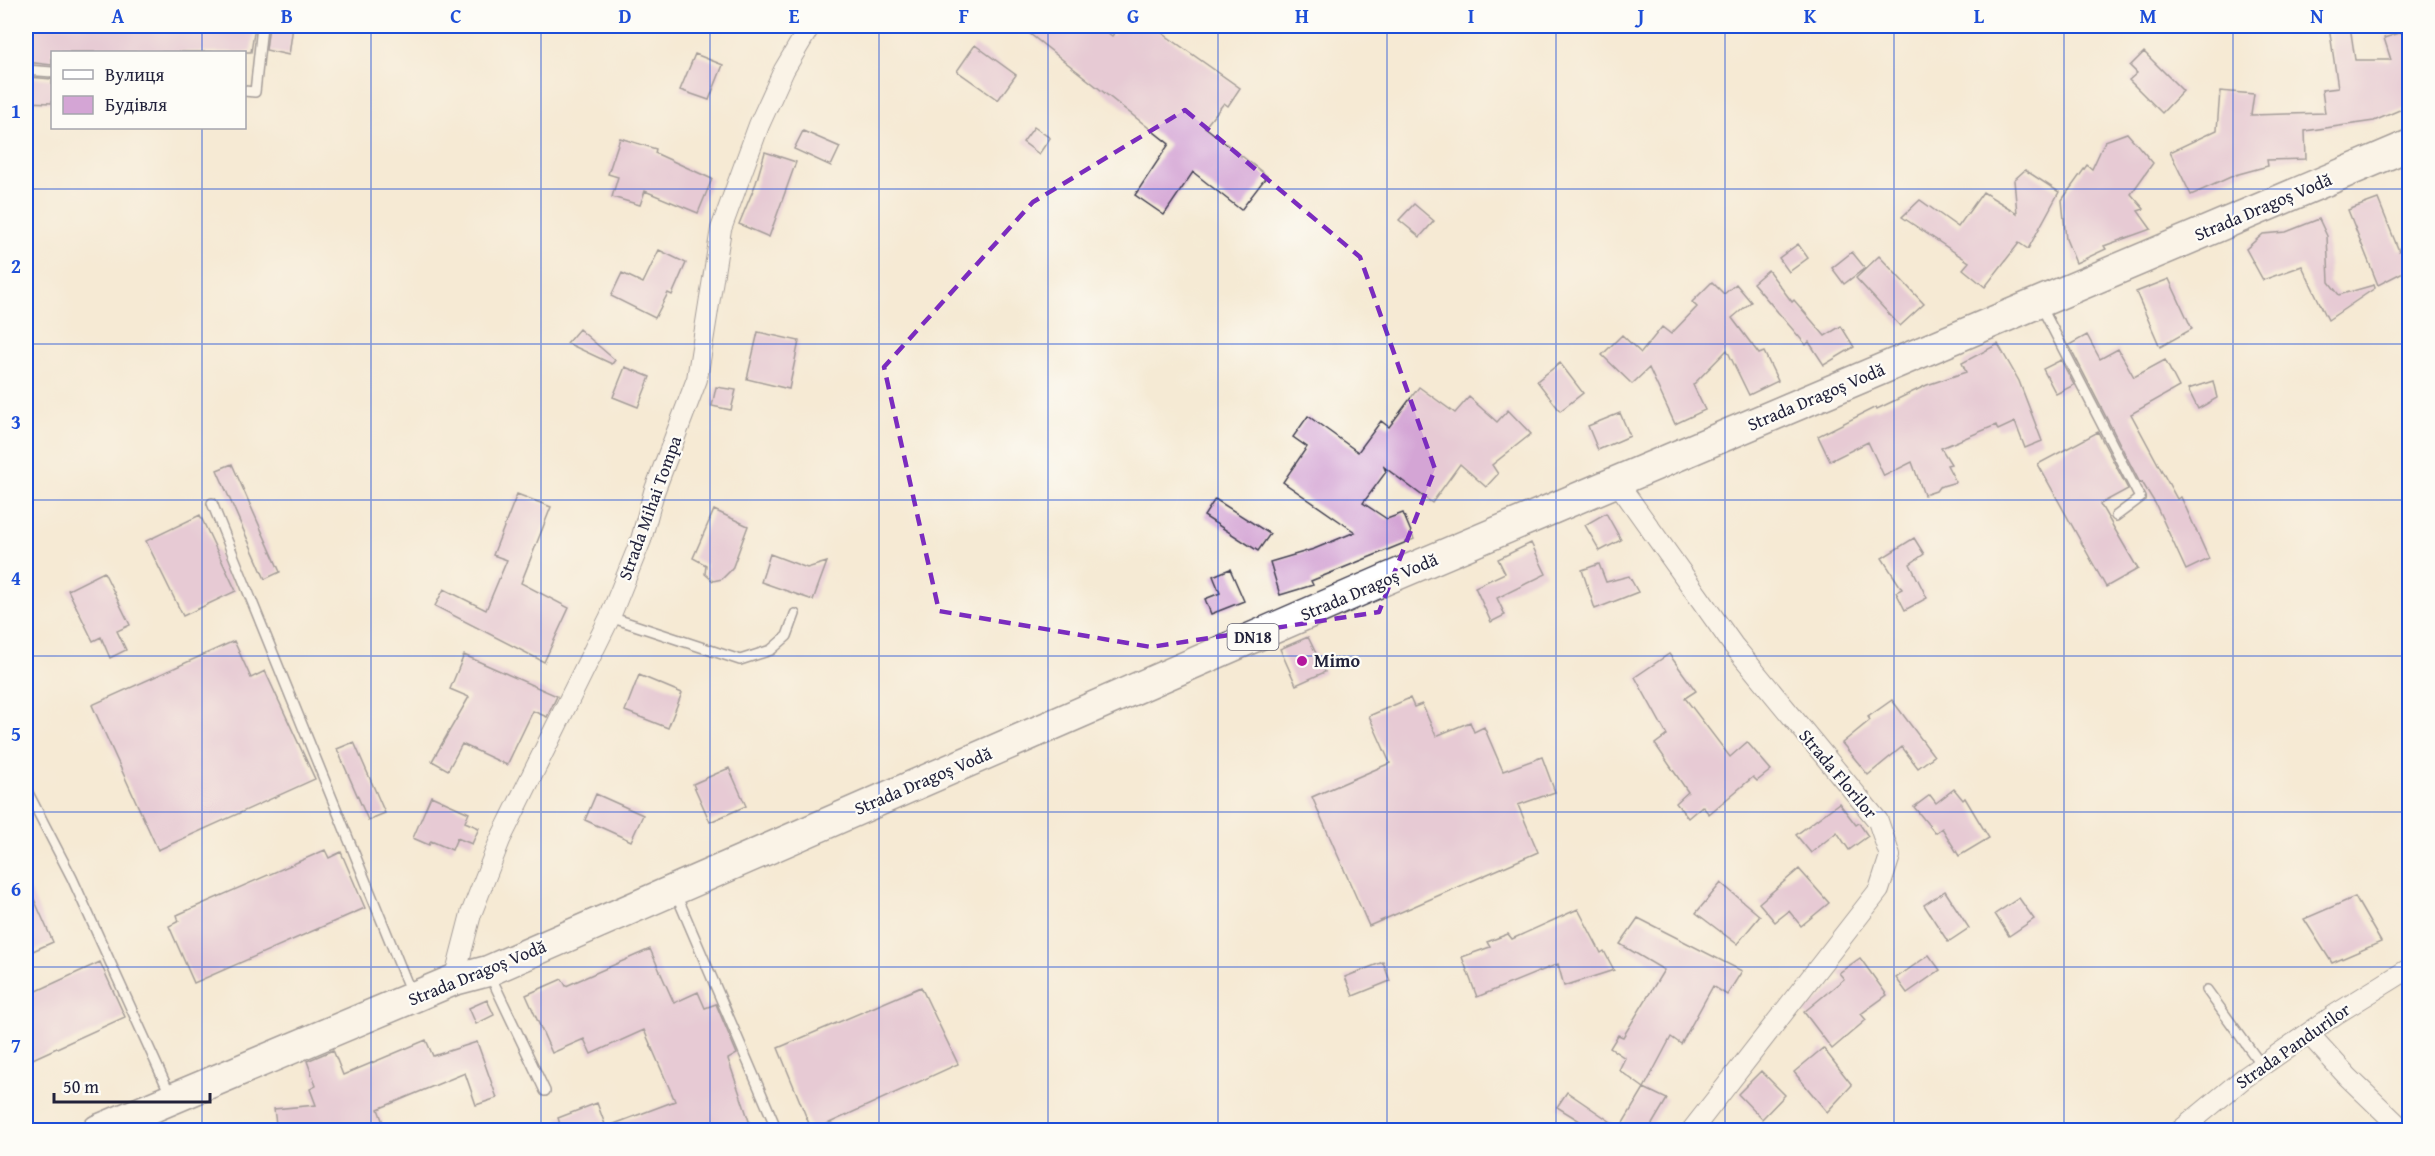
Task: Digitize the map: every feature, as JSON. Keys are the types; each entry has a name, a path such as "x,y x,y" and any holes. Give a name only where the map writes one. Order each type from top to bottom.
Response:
{"main road":[{"name":"Strada Dragoș Vodă","path":"98,1131 454,980 488,971 1389,578 2409,145"}],"street":[{"name":"Strada Mihai Tompa","path":"454,980 471,914 500,840 610,617 641,540 654,492 697,379 721,229 759,125 784,70 810,26"},
{"name":"Strada Florilor","path":"1617,482 1733,645 1878,821 1890,856 1879,890 1692,1131"},
{"name":"Strada Pandurilor","path":"2181,1131 2244,1078 2336,1014 2409,968"},
{"path":"2309,1034 2348,1077 2403,1131"}],"lane":[{"path":"246,91 255,92 262,26"},
{"path":"26,70 51,72"},
{"path":"2039,301 2140,498 2116,516"},
{"path":"212,503 413,998"},
{"path":"610,617 740,660 771,650 787,636 795,614"},
{"path":"26,789 72,878 172,1099"},
{"path":"674,889 777,1131"},
{"path":"488,971 544,1091"},
{"path":"2207,990 2262,1066"}],"highlighted area":[{"path":"1185,110 1360,257 1435,469 1379,612 1151,647 939,611 884,367 1033,202"}],"building":[{"path":"26,26 255,26 251,52 51,51 51,65 26,62"},
{"path":"269,26 293,26 289,55 266,50"},
{"path":"1020,26 1099,26 1112,36 1120,26 1152,26 1240,88 1228,106 1224,103 1205,127 1267,176 1241,210 1193,172 1164,215 1135,195 1169,144"},
{"path":"2329,26 2350,26 2355,60 2391,60 2384,38 2406,31 2409,42 2409,106 2374,121 2305,131 2306,159 2267,160 2268,166 2235,175 2191,195 2170,152 2217,130 2220,91 2254,94 2251,115 2325,113 2322,90 2338,88"},
{"path":"975,45 1016,75 998,100 957,71"},
{"path":"2144,52 2183,91 2162,113 2129,80 2137,73 2130,66"},
{"path":"695,54 723,65 709,100 680,90"},
{"path":"28,77 51,79 51,103 26,102"},
{"path":"1034,127 1050,138 1039,154 1023,142"},
{"path":"803,131 840,147 831,166 794,149"},
{"path":"2127,133 2153,163 2131,194 2144,209 2138,211 2151,229 2104,246 2106,249 2076,263 2066,239 2062,200 2087,165 2092,169 2105,141"},
{"path":"620,138 656,149 655,153 712,179 698,213 645,191 640,205 612,197 618,177 608,174"},
{"path":"765,152 796,162 769,237 739,224 756,183"},
{"path":"2025,170 2059,192 2028,249 2019,243 1985,287 1963,269 1969,262 1902,217 1920,200 1958,227 1983,192 2017,213 2014,180"},
{"path":"2378,199 2399,251 2409,246 2409,269 2378,285 2348,210"},
{"path":"1414,204 1434,221 1420,237 1399,220"},
{"path":"2319,219 2327,236 2329,282 2339,295 2374,285 2375,288 2328,320 2302,266 2263,280 2246,249 2263,234 2286,232"},
{"path":"1798,244 1808,258 1789,272 1779,258"},
{"path":"659,250 686,263 672,295 668,293 655,318 611,296 622,273 643,283"},
{"path":"1852,252 1865,268 1844,284 1832,268"},
{"path":"1879,256 1924,304 1900,326 1856,278"},
{"path":"1768,270 1792,302 1794,300 1825,336 1841,326 1854,347 1824,365 1809,342 1806,345 1753,283"},
{"path":"2169,279 2192,329 2160,347 2136,292"},
{"path":"1712,282 1724,294 1736,284 1751,302 1732,318 1759,354 1764,352 1778,381 1749,395 1727,350 1693,385 1705,410 1675,424 1649,368 1632,384 1602,355 1622,335 1641,353 1662,327 1671,334 1697,307 1692,302"},
{"path":"579,329 615,360 612,364 567,343"},
{"path":"758,332 799,341 789,389 747,379"},
{"path":"2087,335 2100,359 2118,349 2134,377 2165,360 2179,387 2131,414 2177,499 2181,497 2209,559 2186,570 2155,503 2142,482 2140,483 2069,345"},
{"path":"1998,344 2019,381 2042,441 2025,448 2015,422 1998,430 1996,425 1941,448 1951,464 1947,465 1956,482 1924,495 1912,462 1884,476 1868,442 1830,461 1818,436 1876,407 1877,409 1927,385 1966,372 1962,363"},
{"path":"2061,360 2074,385 2056,394 2043,369"},
{"path":"1560,363 1583,393 1560,411 1537,381"},
{"path":"625,367 650,377 638,407 613,397"},
{"path":"2213,381 2217,398 2198,409 2188,389"},
{"path":"716,387 736,390 731,410 712,406"},
{"path":"1419,387 1455,413 1469,397 1497,422 1508,410 1531,434 1492,465 1498,474 1486,487 1460,464 1432,503 1384,467 1386,472 1363,503 1387,519 1403,513 1414,539 1311,581 1313,585 1280,595 1270,562 1314,549 1355,532 1283,482 1307,447 1293,437 1308,416 1358,452 1381,421 1389,427"},
{"path":"1620,413 1630,436 1598,450 1588,426"},
{"path":"2098,432 2128,489 2100,504 2138,569 2106,587 2038,464"},
{"path":"232,464 280,572 265,579 217,470"},
{"path":"517,494 551,507 521,583 569,608 544,662 435,606 444,589 486,610 507,560 493,555"},
{"path":"1215,499 1270,534 1258,551 1204,516"},
{"path":"714,510 748,526 732,569 722,579 713,581 705,574 706,565 693,558"},
{"path":"1606,513 1621,540 1600,551 1585,525"},
{"path":"200,515 236,591 183,616 146,541"},
{"path":"1914,538 1924,554 1910,564 1927,598 1905,610 1896,592 1902,589 1882,558"},
{"path":"1531,543 1546,574 1497,598 1505,615 1491,622 1475,587 1505,573 1498,559"},
{"path":"770,554 807,568 827,562 813,600 761,582"},
{"path":"1599,564 1606,582 1629,576 1638,592 1595,609 1582,570"},
{"path":"1230,569 1244,601 1211,614 1205,599 1220,593 1213,576"},
{"path":"104,572 130,625 117,631 126,650 110,658 101,637 93,641 68,590"},
{"name":"Mimo","path":"1308,637 1325,672 1296,685 1280,649"},
{"path":"234,641 251,678 265,671 315,779 158,850 92,705"},
{"path":"1669,654 1696,691 1685,698 1730,757 1747,742 1771,770 1757,781 1753,777 1709,814 1702,806 1688,818 1676,803 1688,792 1655,744 1667,735 1635,677"},
{"path":"464,655 557,696 547,717 533,711 507,765 462,744 448,770 432,761 469,697 450,689"},
{"path":"639,675 682,693 668,728 625,711"},
{"path":"1410,698 1414,707 1422,704 1436,736 1470,722 1474,732 1484,727 1503,771 1542,757 1555,792 1518,805 1538,852 1369,926 1312,797 1390,763 1369,716"},
{"path":"1892,700 1934,756 1918,768 1902,747 1868,775 1842,743 1870,720 1868,717"},
{"path":"354,742 385,813 368,820 337,749"},
{"path":"729,768 746,806 710,822 693,784"},
{"path":"1954,789 1963,800 1965,798 1989,838 1959,856 1942,828 1935,833 1914,807 1930,795 1936,803"},
{"path":"596,794 643,815 631,841 585,820"},
{"path":"431,796 469,813 465,822 479,828 472,844 457,838 452,850 431,841 429,845 413,838"},
{"path":"1839,803 1856,825 1859,823 1868,836 1849,850 1837,832 1811,853 1796,835"},
{"path":"325,850 329,858 341,852 365,908 194,983 169,926 179,921 177,915"},
{"path":"1799,869 1829,903 1801,926 1789,911 1775,922 1759,903"},
{"path":"26,881 53,942 26,954"},
{"path":"1721,883 1760,916 1737,944 1696,913"},
{"path":"1945,891 1969,928 1948,942 1924,905"},
{"path":"2355,897 2381,942 2332,963 2304,919"},
{"path":"2019,898 2034,919 2009,936 1995,914"},
{"path":"1578,909 1601,953 1604,951 1614,970 1564,986 1558,964 1477,997 1462,957 1490,947 1487,942 1508,934 1512,939"},
{"path":"1638,918 1742,971 1727,995 1713,986 1681,1044 1671,1037 1644,1088 1619,1070 1625,1058 1610,1048 1618,1035 1623,1037 1664,970 1620,944"},
{"path":"650,949 674,1003 698,992 705,1008 716,1004 737,1054 728,1059 750,1124 730,1131 562,1131 558,1118 597,1103 606,1127 675,1101 644,1030 591,1054 584,1039 552,1053 526,995 562,979 566,986"},
{"path":"1929,955 1940,970 1907,993 1896,978"},
{"path":"1860,958 1887,995 1861,1014 1866,1020 1832,1049 1804,1012 1844,979 1839,973"},
{"path":"100,962 125,1017 26,1062 26,996"},
{"path":"1383,962 1390,981 1353,996 1345,977"},
{"path":"921,987 958,1064 812,1131 778,1048"},
{"path":"487,1000 494,1015 476,1024 469,1008"},
{"path":"426,1040 433,1056 477,1042 497,1098 476,1105 465,1073 378,1109 386,1131 277,1131 274,1109 316,1105 310,1089 316,1086 307,1061 333,1050 343,1075"},
{"path":"1823,1048 1852,1085 1827,1112 1794,1072"},
{"path":"1761,1071 1785,1095 1762,1119 1738,1094"},
{"path":"1644,1088 1667,1099 1648,1131 1596,1131 1557,1107 1567,1092 1620,1128"}],"place":[{"name":"Mimo","path":"1302,661"}]}
